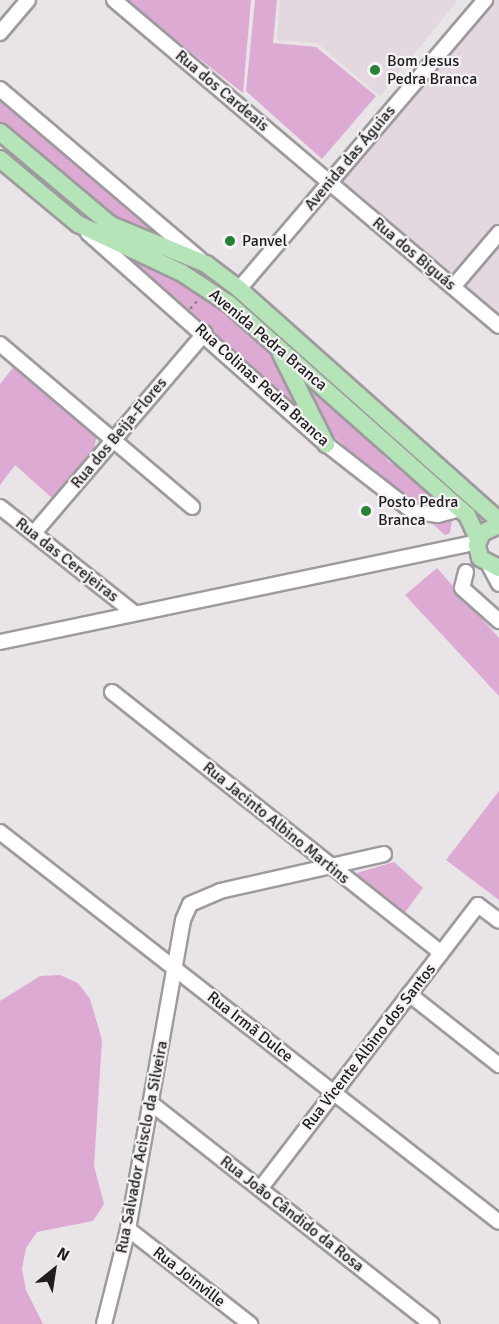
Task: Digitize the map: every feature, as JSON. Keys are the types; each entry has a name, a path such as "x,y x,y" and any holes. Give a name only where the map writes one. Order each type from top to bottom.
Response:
{"main road":[{"name":"Avenida Pedra Branca","path":"0,132 111,225 206,264 238,289 499,523"},
{"name":"Avenida Pedra Branca","path":"0,159 78,224 208,288 276,345 461,509 477,541 480,558 495,567"},
{"path":"276,345 326,444"},
{"path":"477,541 499,523"}],"street":[{"path":"0,33 28,0"},
{"name":"Rua dos Cardeais","path":"114,0 330,182"},
{"name":"Avenida das Águias","path":"238,289 484,0"},
{"name":"Avenida Pedra Branca","path":"0,89 206,264"},
{"name":"Rua dos Biguás","path":"330,182 499,326"},
{"name":"Rua Colinas Pedra Branca","path":"78,224 205,333 326,444 412,511 438,515 461,509"},
{"path":"453,287 499,233"},
{"name":"Rua dos Beija-Flores","path":"34,533 205,333"},
{"path":"0,344 192,507"},
{"name":"Rua das Cerejeiras","path":"0,507 134,613"},
{"path":"0,642 477,541"},
{"path":"495,567 499,584"},
{"path":"466,572 462,588 499,621"},
{"name":"Rua Jacinto Albino Martins","path":"112,692 441,953"},
{"name":"Rua Irmã Dulce","path":"0,832 499,1222"},
{"name":"Rua Salvador Acisclo da Silveira","path":"104,1324 128,1229 183,920 197,899 384,854"},
{"name":"Rua Vicente Albino dos Santos","path":"260,1189 478,904 499,921"},
{"path":"409,994 499,1065"},
{"name":"Rua João Cândido da Rosa","path":"152,1104 432,1324"},
{"name":"Rua Joinville","path":"128,1229 250,1324"}],"shaded area":[{"path":"125,0 251,0 243,93"},
{"path":"255,0 277,0 273,43 316,47 376,96 322,159 246,91"},
{"name":"Bom Jesus Pedra Branca","path":"280,0 458,0 380,96 317,43 277,40"},
{"path":"492,0 499,0 499,319 337,181"},
{"path":"0,97 170,242 102,210 0,123"},
{"path":"125,259 151,266 217,300 275,354 304,414"},
{"path":"16,364 97,435 93,453 52,498 15,465 0,485 0,384"},
{"path":"312,387 360,428 389,462 417,477 453,513 450,533 445,535 332,435 313,403"},
{"path":"437,568 499,638 499,696 405,595"},
{"path":"499,791 499,900 446,860"},
{"path":"394,862 423,888 400,919 347,876"},
{"path":"60,975 78,983 90,999 102,1040 94,1166 104,1204 93,1221 37,1232 26,1248 22,1269 26,1290 43,1324 0,1324 0,1001 40,976"}],"place":[{"name":"Bom Jesus Pedra Branca","path":"375,70"},
{"name":"Panvel","path":"230,241"},
{"name":"Posto Pedra Branca","path":"366,511"}]}
